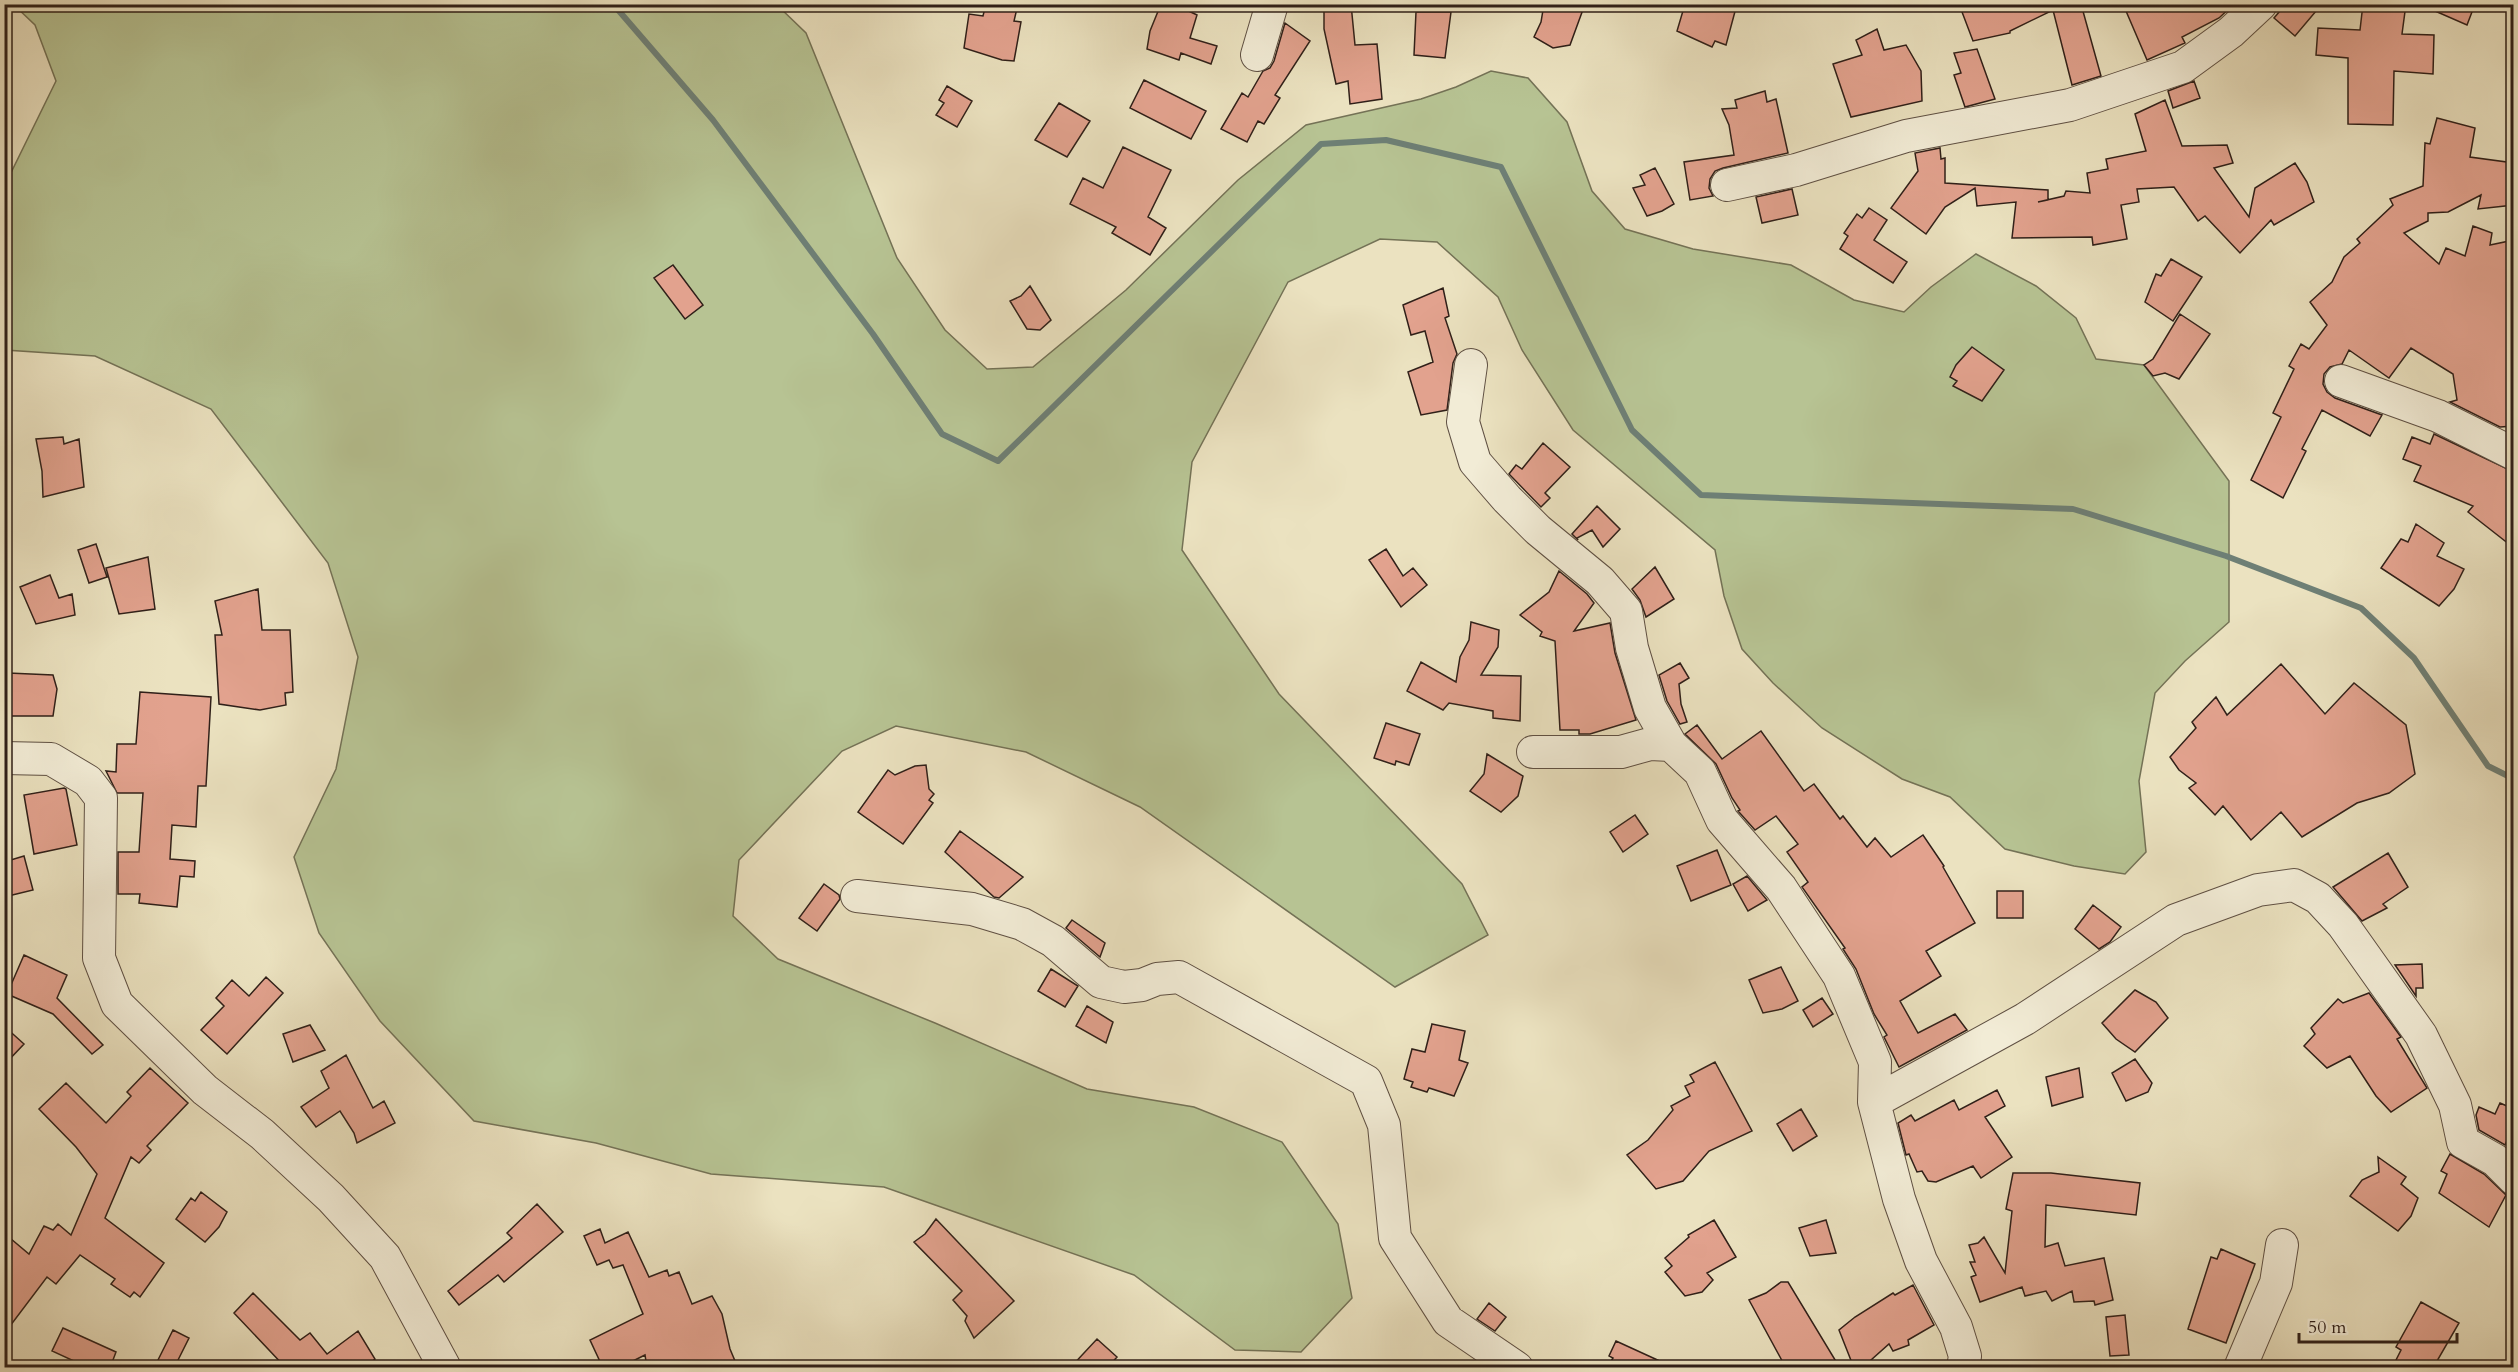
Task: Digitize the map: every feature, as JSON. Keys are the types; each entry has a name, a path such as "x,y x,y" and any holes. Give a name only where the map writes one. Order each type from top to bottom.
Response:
{"street":[{"path":"1257,55 1272,4"},
{"path":"1727,185 1796,170 1906,136 2070,105 2183,67 2230,32 2261,4"},
{"path":"1471,365 1463,422 1475,462 1538,530 1600,581 1626,611 1632,648 1650,708 1671,745 1700,772 1722,820 1781,888 1839,976 1875,1062 1874,1102 1899,1198 1921,1261 1956,1326 1965,1356 1963,1368"},
{"path":"2341,381 2438,416 2514,454"},
{"path":"1533,752 1621,752 1650,744 1671,745"},
{"path":"4,758 51,759 88,781 101,798 99,958 117,1004 205,1090 262,1134 331,1198 385,1257 444,1368"},
{"path":"1874,1102 2025,1019 2176,920 2258,890 2294,885 2318,898 2343,925 2421,1035 2455,1105 2463,1142 2495,1160 2514,1179"},
{"path":"857,896 972,909 1022,924 1053,941 1101,982 1124,987 1142,985 1157,979 1179,977 1366,1081 1384,1125 1395,1238 1448,1321 1517,1368"},
{"path":"2240,1368 2276,1283 2282,1245"}],"green space":[{"path":"14,5 777,5 806,33 897,258 945,330 987,369 1033,367 1126,290 1238,180 1306,125 1421,99 1456,87 1491,71 1528,78 1567,122 1592,191 1625,229 1693,249 1791,265 1854,300 1904,312 1931,287 1976,254 2036,286 2076,318 2096,359 2144,365 2229,481 2229,622 2185,661 2155,693 2139,781 2146,852 2125,874 2074,866 2005,849 1950,797 1902,779 1822,728 1773,683 1742,649 1724,596 1715,550 1573,430 1522,350 1498,297 1437,242 1380,239 1288,282 1192,462 1182,550 1279,694 1462,884 1488,935 1395,987 1140,807 1026,752 896,726 842,751 739,860 733,916 778,959 935,1023 1087,1089 1194,1107 1282,1142 1338,1224 1352,1298 1301,1352 1235,1350 1134,1275 884,1187 711,1174 596,1143 474,1121 380,1021 319,933 294,857 336,769 358,657 328,563 211,409 95,356 5,350 4,187 56,81 35,25"}],"building":[{"path":"986,4 1018,4 1014,21 1021,22 1014,61 1002,60 964,48 969,14 983,16"},
{"path":"1161,4 1174,4 1197,15 1190,38 1217,46 1211,64 1181,53 1179,60 1147,49 1150,31"},
{"path":"1324,4 1351,4 1355,45 1377,44 1382,99 1350,104 1348,81 1336,84 1324,29"},
{"path":"1544,4 1585,4 1570,45 1553,48 1534,37 1541,22"},
{"path":"1685,4 1737,4 1726,45 1715,41 1712,47 1677,31"},
{"path":"1959,4 2081,4 2101,76 2072,85 2053,10 2010,33 1973,41"},
{"path":"2123,4 2234,4 2219,18 2182,37 2185,43 2147,60"},
{"path":"2286,4 2322,4 2295,36 2274,18"},
{"path":"2363,4 2406,4 2402,34 2434,35 2433,74 2394,71 2393,125 2348,124 2348,58 2316,55 2318,28 2360,30"},
{"path":"2419,4 2475,4 2467,25"},
{"path":"1416,12 1451,12 1445,58 1414,55"},
{"path":"1285,23 1310,41 1275,95 1280,98 1264,124 1258,121 1247,142 1221,129 1242,93 1248,97 1263,71 1270,68"},
{"path":"1877,29 1884,50 1906,45 1921,71 1922,101 1851,117 1833,64 1862,55 1856,40"},
{"path":"1977,49 1995,99 1965,107 1954,75 1961,73 1954,53"},
{"path":"1144,80 1206,111 1191,139 1130,108"},
{"path":"2194,81 2200,98 2173,108 2168,91"},
{"path":"947,86 972,101 957,127 936,115 944,103 939,100"},
{"path":"1765,91 1767,102 1776,99 1788,153 1715,171 1710,179 1709,188 1713,196 1690,200 1684,162 1734,155 1729,125 1722,109 1737,108 1735,100"},
{"path":"2165,100 2182,146 2227,145 2233,163 2214,168 2249,217 2255,188 2295,163 2307,182 2314,202 2274,225 2271,220 2240,253 2205,216 2198,221 2174,187 2137,189 2139,202 2121,205 2127,239 2093,245 2092,237 2012,238 2016,202 1977,206 1975,188 1945,207 1926,234 1891,208 1918,171 1915,153 1940,148 1941,159 1945,158 1945,183 2048,190 2048,200 2064,196 2066,191 2090,193 2087,173 2108,169 2106,159 2146,151 2135,114"},
{"path":"1059,103 1090,121 1067,157 1035,140"},
{"path":"2437,118 2475,128 2470,157 2514,163 2514,205 2478,209 2481,195 2448,212 2428,213 2428,221 2404,233 2439,264 2446,248 2465,256 2473,226 2492,233 2490,245 2514,240 2514,426 2500,427 2450,402 2457,400 2453,374 2411,348 2389,378 2349,350 2342,364 2330,367 2324,374 2323,384 2327,392 2335,398 2382,415 2370,436 2322,410 2302,449 2306,451 2283,498 2251,480 2281,417 2273,413 2294,369 2289,366 2301,344 2309,349 2327,325 2310,302 2332,282 2344,257 2360,243 2357,239 2393,205 2390,199 2423,186 2425,143 2430,144"},
{"path":"1123,147 1171,170 1148,217 1166,228 1150,255 1112,233 1116,227 1070,204 1083,178 1103,188"},
{"path":"1655,168 1674,204 1647,216 1633,188 1645,185 1640,175"},
{"path":"1792,189 1798,215 1762,223 1756,197"},
{"path":"1869,208 1887,220 1874,240 1907,262 1893,283 1840,249 1848,236 1844,233 1857,214 1862,218"},
{"path":"2171,259 2202,277 2173,321 2145,302 2156,274 2161,276"},
{"path":"673,265 703,305 685,319 654,278"},
{"path":"1030,286 1051,320 1040,330 1027,329 1010,301 1021,296"},
{"path":"1443,288 1449,316 1445,318 1457,354 1453,363 1447,410 1421,415 1408,372 1433,362 1425,331 1411,335 1403,305"},
{"path":"2180,314 2210,334 2179,379 2165,373 2153,376 2144,365 2153,359"},
{"path":"1972,347 2004,370 1982,401 1953,386 1957,381 1950,377 1956,365"},
{"path":"2434,434 2514,472 2514,548 2468,512 2473,506 2414,481 2421,466 2403,459 2412,437 2430,444"},
{"path":"63,437 64,444 79,439 84,487 43,497 42,471 36,439"},
{"path":"1543,443 1570,467 1545,493 1550,498 1541,507 1509,474 1516,465 1522,469"},
{"path":"1597,506 1620,529 1603,547 1592,530 1577,538 1578,540 1572,534"},
{"path":"2416,524 2444,543 2437,556 2464,569 2454,589 2439,606 2381,568 2401,539 2408,542"},
{"path":"96,544 107,577 89,583 78,550"},
{"path":"1386,549 1403,576 1413,568 1427,585 1401,607 1369,560"},
{"path":"148,557 155,609 119,614 106,568"},
{"path":"1655,567 1674,599 1646,617 1640,600 1632,589"},
{"path":"1559,571 1587,594 1594,603 1574,631 1610,623 1615,653 1636,720 1590,734 1579,734 1579,730 1560,730 1555,641 1540,636 1542,632 1520,615 1549,592"},
{"path":"50,575 59,598 72,594 75,615 36,624 20,587"},
{"path":"258,589 262,630 290,630 293,692 285,693 286,705 260,710 219,704 215,635 222,635 215,601"},
{"path":"1471,622 1499,630 1498,647 1481,675 1521,676 1520,721 1493,718 1493,711 1449,703 1443,710 1407,691 1421,662 1456,682 1460,657 1469,640"},
{"path":"1680,663 1689,678 1679,684 1681,704 1687,722 1680,724 1667,701 1659,675"},
{"path":"2281,664 2325,714 2354,683 2406,725 2415,774 2389,793 2357,803 2302,837 2281,812 2251,840 2223,806 2215,815 2189,788 2196,783 2179,770 2170,757 2196,728 2192,722 2216,697 2227,715"},
{"path":"8,673 53,675 57,689 53,716 8,716"},
{"path":"140,692 211,697 206,786 198,786 196,827 172,825 170,859 195,861 194,877 180,876 177,907 139,903 140,894 118,894 118,852 139,852 143,793 117,793 106,771 116,772 117,744 136,744"},
{"path":"1386,723 1420,734 1409,765 1396,761 1395,765 1374,758"},
{"path":"1697,725 1722,759 1761,731 1804,791 1814,784 1840,819 1843,816 1867,847 1875,838 1891,857 1923,835 1944,866 1975,923 1926,951 1941,976 1900,1001 1918,1033 1955,1014 1967,1030 1899,1067 1884,1037 1887,1035 1874,1014 1856,969 1843,949 1845,948 1802,887 1808,882 1787,852 1798,844 1776,816 1755,830 1738,811 1740,810 1716,764 1685,734"},
{"path":"1487,754 1523,776 1518,796 1501,812 1470,791 1484,774"},
{"path":"926,765 929,789 934,794 929,800 933,803 903,844 858,812 888,770 895,775 915,766"},
{"path":"64,788 77,845 34,854 24,795"},
{"path":"1635,815 1648,834 1623,852 1610,832"},
{"path":"960,831 1023,877 999,898 994,897 945,852"},
{"path":"1717,850 1731,885 1691,901 1677,866"},
{"path":"2388,853 2408,887 2383,904 2387,908 2362,921 2333,887"},
{"path":"24,856 33,890 4,897 4,862"},
{"path":"1747,876 1767,900 1748,911 1733,884"},
{"path":"824,884 839,895 840,899 817,931 799,918"},
{"path":"1997,891 2023,891 2023,918 1997,918"},
{"path":"2093,905 2121,927 2110,942 2099,949 2075,929"},
{"path":"1072,920 1105,943 1100,957 1066,928"},
{"path":"24,955 67,975 57,998 103,1045 92,1054 53,1014 7,994"},
{"path":"2422,964 2423,988 2416,988 2416,996 2395,965"},
{"path":"1781,967 1798,1001 1782,1009 1763,1013 1749,980"},
{"path":"1051,969 1078,986 1065,1007 1038,991"},
{"path":"266,977 283,993 227,1054 201,1030 224,1006 216,998 232,980 249,996"},
{"path":"2135,990 2156,1002 2168,1018 2135,1052 2116,1039 2102,1023"},
{"path":"2369,993 2401,1037 2397,1039 2427,1088 2391,1112 2376,1096 2350,1056 2327,1068 2304,1046 2315,1034 2311,1028 2338,999 2343,1003"},
{"path":"1822,998 1833,1014 1813,1027 1803,1010"},
{"path":"1087,1006 1113,1022 1106,1043 1076,1026"},
{"path":"1432,1024 1465,1031 1459,1060 1468,1063 1454,1096 1429,1088 1427,1092 1411,1087 1413,1082 1404,1079 1412,1049 1425,1052"},
{"path":"310,1025 325,1050 293,1062 283,1034"},
{"path":"4,1026 24,1044 4,1065"},
{"path":"346,1055 373,1108 384,1101 395,1123 357,1143 354,1133 340,1111 316,1127 301,1107 329,1088 321,1071"},
{"path":"2135,1059 2152,1083 2148,1092 2126,1101 2112,1073"},
{"path":"1715,1062 1752,1131 1709,1151 1683,1181 1656,1189 1627,1155 1648,1140 1673,1110 1671,1106 1690,1096 1685,1086 1694,1082 1690,1075"},
{"path":"150,1068 188,1103 147,1146 151,1150 139,1163 131,1157 105,1218 164,1263 140,1297 134,1292 130,1297 111,1284 115,1279 80,1255 56,1284 47,1277 4,1334 4,1233 29,1254 44,1226 53,1230 58,1224 71,1235 97,1174 76,1147 39,1109 66,1083 106,1123 131,1096 127,1092"},
{"path":"2079,1068 2083,1097 2052,1106 2046,1077"},
{"path":"1997,1090 2005,1106 1985,1117 2012,1157 1981,1178 1973,1166 1936,1182 1928,1181 1922,1171 1917,1172 1909,1154 1906,1155 1898,1123 1911,1115 1915,1121 1954,1100 1959,1110"},
{"path":"2500,1103 2514,1109 2514,1125 2505,1145 2479,1130 2476,1115 2479,1107 2495,1114"},
{"path":"1801,1109 1817,1136 1793,1151 1777,1124"},
{"path":"2450,1154 2484,1174 2506,1195 2489,1227 2439,1193 2447,1174 2441,1171"},
{"path":"2378,1157 2406,1177 2401,1184 2418,1198 2411,1216 2398,1231 2350,1196 2362,1180 2379,1172"},
{"path":"2013,1173 2051,1173 2140,1183 2136,1215 2046,1205 2045,1247 2058,1243 2065,1266 2104,1258 2113,1300 2095,1305 2094,1301 2074,1302 2072,1291 2052,1301 2046,1291 2025,1296 2022,1287 1980,1302 1971,1277 1976,1275 1970,1262 1975,1262 1969,1245 1978,1243 1984,1237 2005,1273 2012,1211 2006,1209"},
{"path":"201,1192 227,1212 219,1227 205,1242 176,1219 191,1198 195,1201"},
{"path":"537,1204 563,1232 504,1282 498,1275 459,1305 448,1291 512,1238 507,1233"},
{"path":"936,1219 1014,1301 974,1338 965,1321 967,1316 953,1300 962,1291 914,1242 925,1234"},
{"path":"1714,1220 1736,1257 1707,1273 1713,1280 1702,1292 1685,1296 1665,1272 1672,1266 1665,1258 1689,1237 1688,1235"},
{"path":"1826,1220 1836,1253 1810,1256 1799,1228"},
{"path":"600,1229 605,1243 628,1232 649,1277 667,1270 669,1276 679,1272 692,1304 712,1296 722,1314 730,1349 738,1368 647,1368 645,1355 619,1368 603,1368 590,1340 643,1314 623,1265 613,1268 609,1260 597,1265 584,1236"},
{"path":"2221,1249 2255,1264 2226,1343 2188,1329 2211,1257 2217,1259"},
{"path":"1781,1282 1788,1282 1840,1368 1786,1368 1749,1300 1766,1293"},
{"path":"1913,1285 1934,1325 1908,1340 1909,1345 1893,1351 1889,1344 1862,1368 1854,1368 1839,1330 1893,1293 1895,1295"},
{"path":"253,1293 300,1340 310,1333 327,1354 358,1331 375,1359 364,1368 286,1368 234,1313"},
{"path":"2421,1302 2459,1323 2433,1368 2392,1368 2401,1350 2396,1347"},
{"path":"1489,1303 1506,1317 1495,1331 1477,1319"},
{"path":"2125,1315 2129,1355 2110,1356 2106,1317"},
{"path":"63,1328 116,1352 110,1368 89,1368 52,1351"},
{"path":"173,1330 189,1338 174,1368 154,1368"},
{"path":"1097,1339 1117,1357 1107,1368 1070,1368"},
{"path":"1616,1341 1675,1368 1607,1368 1613,1358 1609,1356"}],"waterway":[{"path":"613,4 713,120 873,334 942,434 998,461 1321,144 1386,140 1501,167 1632,430 1701,495 2073,509 2226,556 2361,608 2414,658 2488,766 2514,779"}]}
